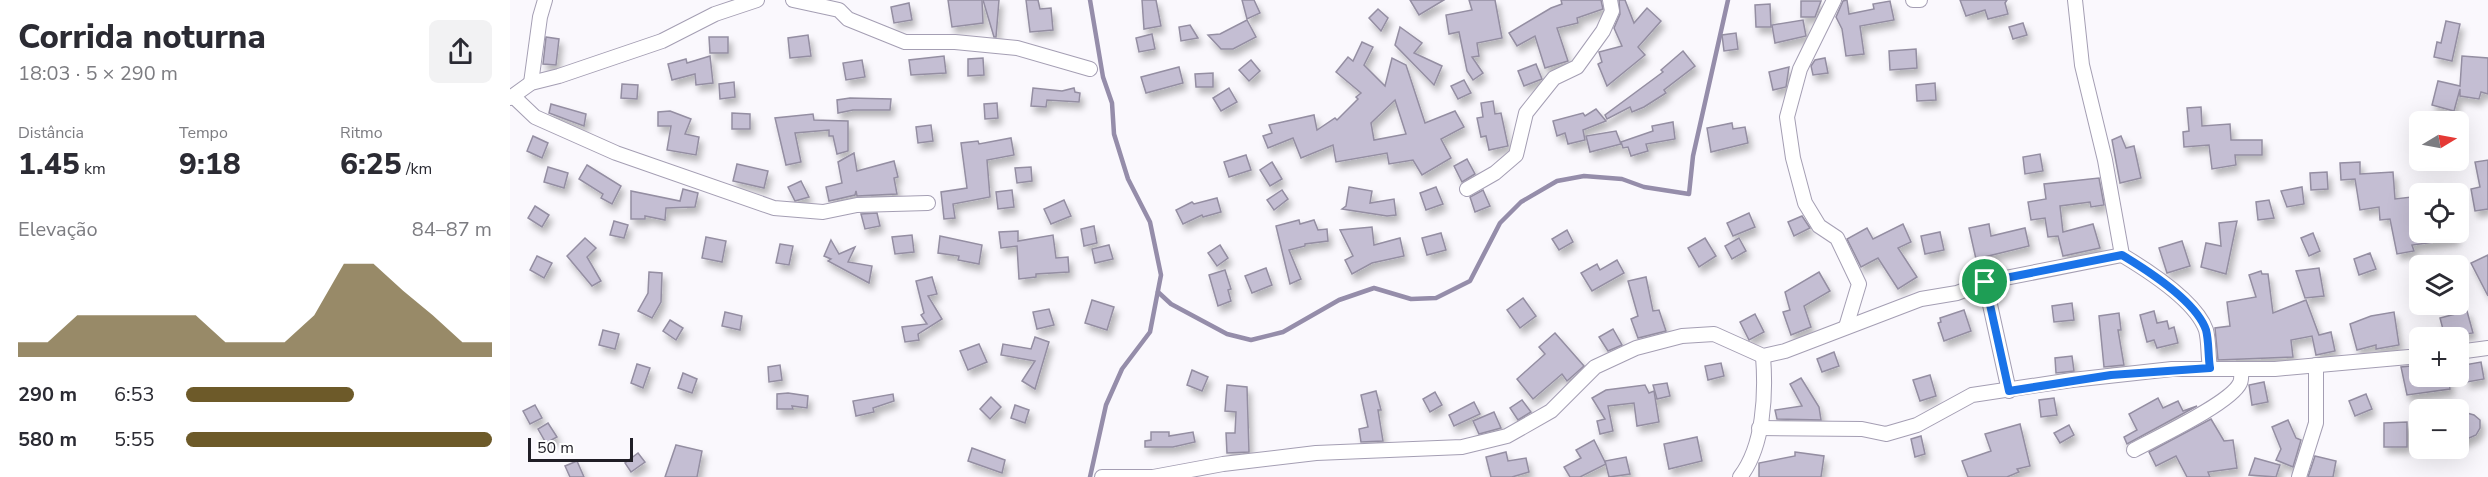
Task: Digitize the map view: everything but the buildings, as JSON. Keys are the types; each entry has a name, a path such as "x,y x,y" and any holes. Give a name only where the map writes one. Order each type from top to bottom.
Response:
{"street":[{"path":"531,83 540,17 545,0"},
{"path":"757,0 715,14 662,41 559,76 531,83 512,98 535,117 616,153 774,208 823,212 857,205 928,203"},
{"path":"793,0 838,10 848,19 905,42 955,42 1017,48 1090,69"},
{"path":"1467,189 1495,173 1516,155 1526,113 1554,78 1577,67 1603,31 1612,11 1610,0"},
{"path":"1834,0 1800,69 1787,117 1793,158 1805,203 1819,226 1837,238 1859,284 1846,327"},
{"path":"1913,0 1920,0"},
{"path":"2074,0 2082,65 2105,160 2122,255"},
{"path":"1102,477 1153,477 1224,464 1316,453 1462,447 1507,436 1551,411 1595,367 1636,348 1682,336 1714,334 1763,356 1785,351 1921,299 1957,293 1985,282 2122,255 2152,273 2198,316 2206,330 2210,368"},
{"path":"1985,282 2009,391"},
{"path":"2469,351 2488,348"},
{"path":"1740,477 1750,464 1759,428 1766,389 1763,356"},
{"path":"1759,428 1862,429 1887,434 1917,425 1972,395 2111,375 2210,368 2241,369 2316,365 2409,357"},
{"path":"2299,477 2316,423 2316,365"},
{"path":"2134,450 2191,421 2235,390 2241,381 2241,369"}],"waterway":[{"path":"1090,0 1103,77 1112,103 1114,134 1128,179 1150,222 1161,275 1150,332 1122,369 1106,405 1090,477"},
{"path":"1158,292 1171,304 1227,334 1251,340 1283,332 1339,300 1374,288 1411,299 1436,298 1470,281 1500,223 1521,202 1557,181 1584,176 1622,179 1644,187 1689,194 1693,156 1728,0"}],"route":[{"path":"2122,255 2152,273 2198,316 2206,330 2210,368 2111,375 2009,391 1985,282 2122,255"}]}
